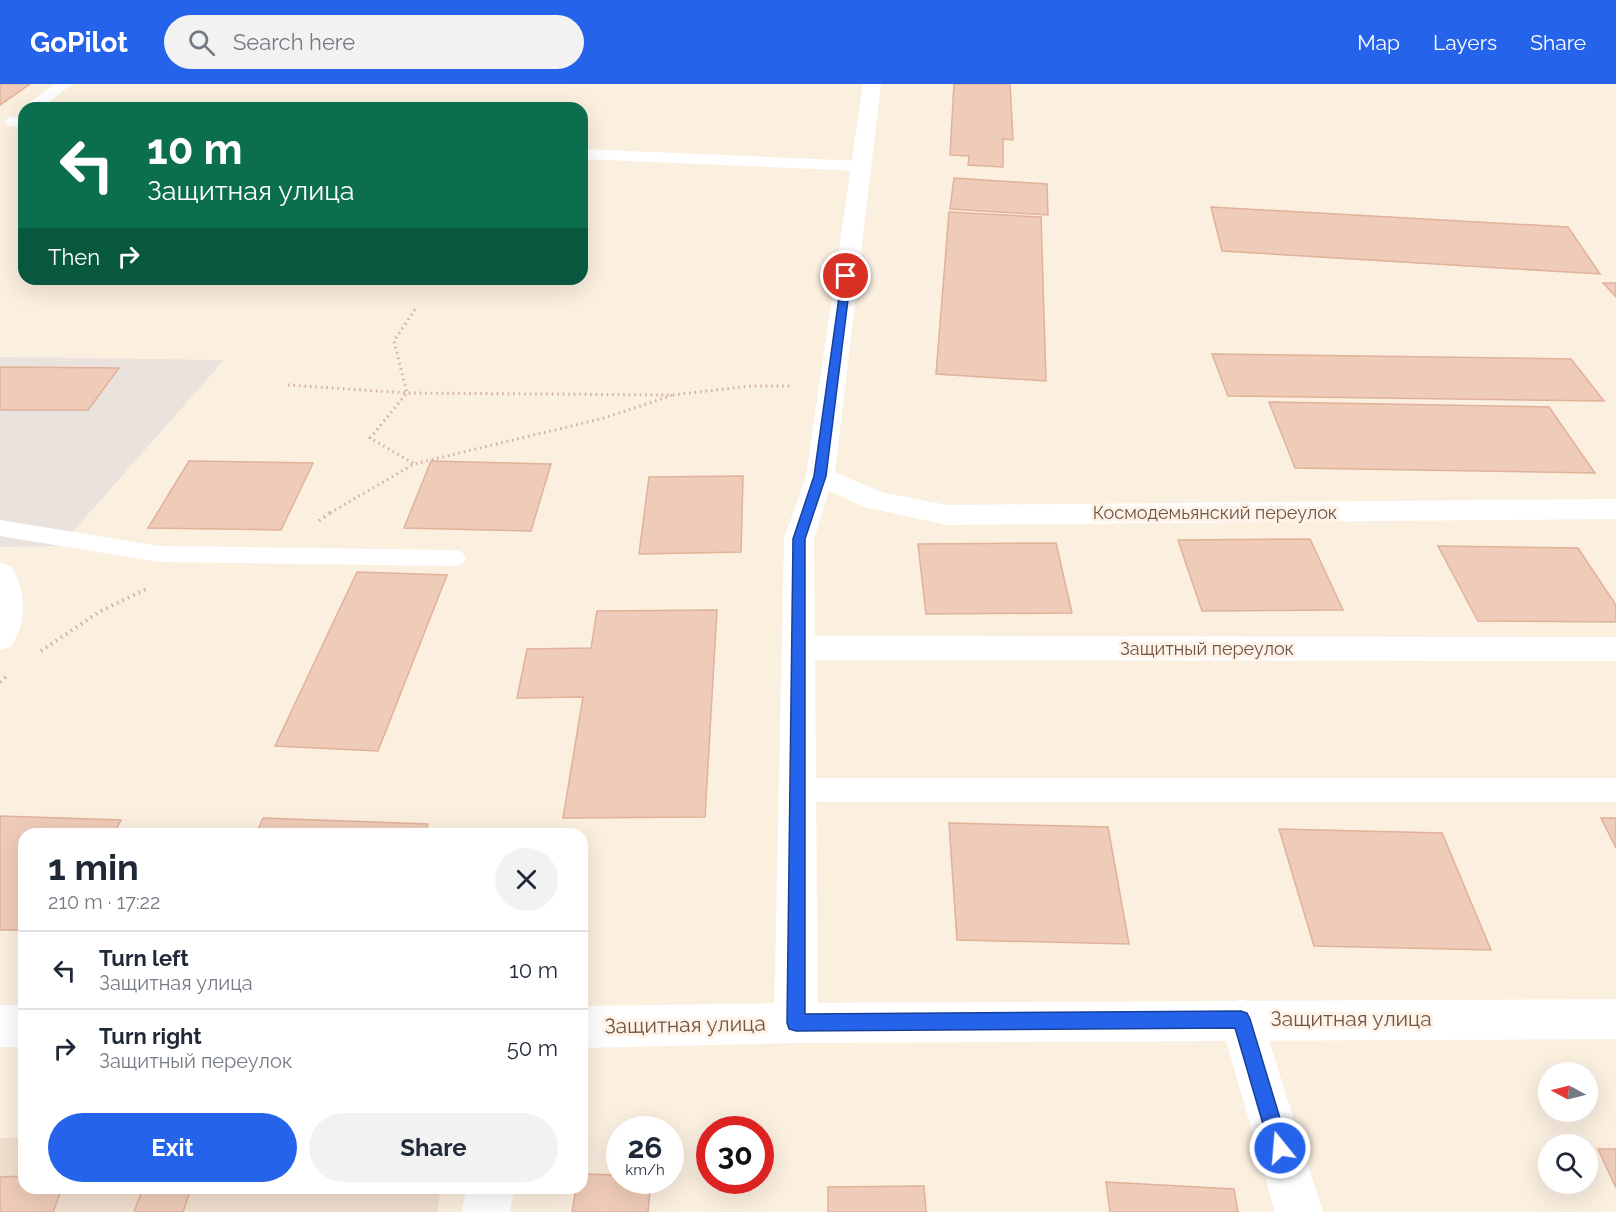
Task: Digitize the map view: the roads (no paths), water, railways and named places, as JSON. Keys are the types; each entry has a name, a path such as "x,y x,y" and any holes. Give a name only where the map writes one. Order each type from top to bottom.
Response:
{"street":[{"path":"796,1023 799,539 820,476 872,84"},
{"name":"Космодемьянский переулок","path":"820,476 874,500 947,515 1616,509"},
{"path":"0,574 9,608 0,638"},
{"name":"Защитный переулок","path":"799,648 1616,649"},
{"path":"1241,1019 1299,1212"},
{"name":"Защитная улица","path":"588,1027 1241,1019 1616,1019"},
{"path":"0,1026 18,1026"},
{"path":"486,1212 489,1194"}],"lane":[{"path":"40,102 65,84"},
{"path":"588,154 861,166"},
{"path":"0,528 159,554 453,558"},
{"path":"799,790 1616,790"}]}
